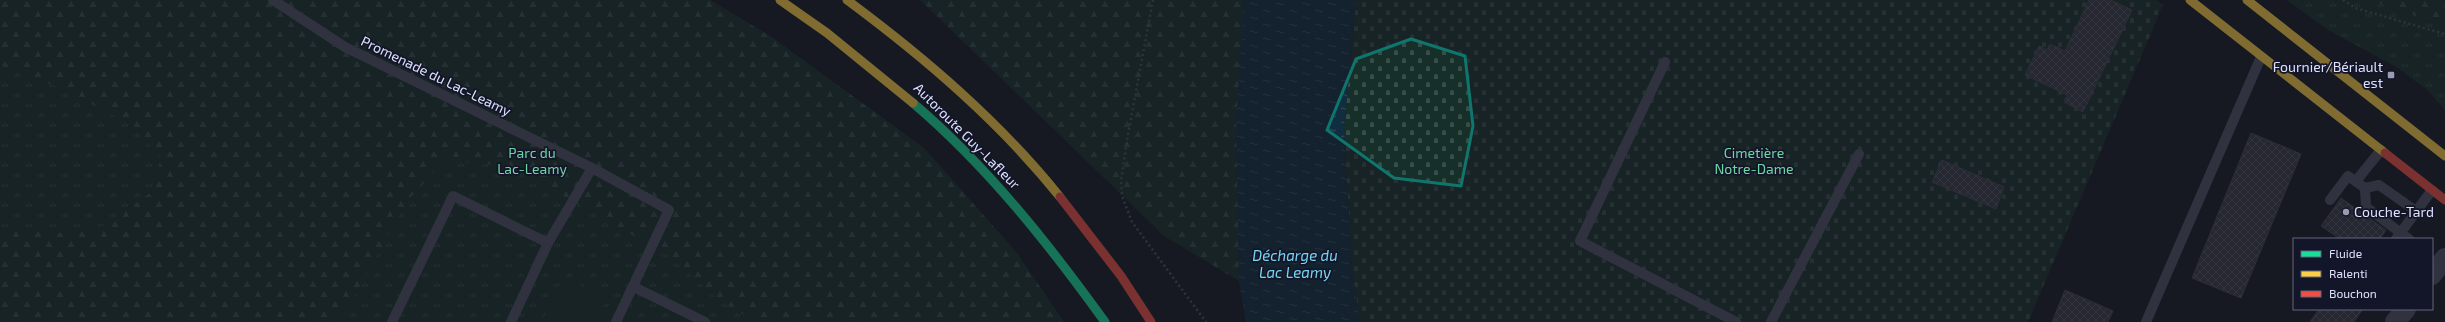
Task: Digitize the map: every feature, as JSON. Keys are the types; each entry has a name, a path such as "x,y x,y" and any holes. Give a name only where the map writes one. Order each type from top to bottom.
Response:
{"main road":[{"name":"Autoroute Guy-Lafleur","path":"780,0 868,63 926,113 974,160 1032,224 1105,322"},
{"name":"Autoroute Guy-Lafleur","path":"847,0 902,42 953,86 1012,143 1077,219 1117,271 1151,322"},
{"path":"2190,0 2445,200"},
{"path":"2247,0 2445,156"}],"street":[{"path":"2396,322 2405,310"}],"lane":[{"name":"Promenade du Lac-Leamy","path":"273,0 345,47 592,168 669,210 634,287"},
{"path":"2146,322 2261,56"},
{"path":"1665,62 1580,241 1736,322"},
{"path":"2356,181 2381,150"},
{"path":"1771,322 1859,154"},
{"path":"511,322 548,243 592,168"},
{"path":"2330,200 2348,176 2365,188 2366,207 2398,236 2432,190"},
{"path":"2365,188 2380,185 2416,211"},
{"path":"392,322 453,196 548,243"},
{"path":"616,322 634,287 705,322"}],"path":[{"path":"1153,0 1127,140 1121,181 1122,196 1132,222 1206,322"},
{"path":"2344,0 2355,8 2445,34"}],"highlighted area":[{"path":"1411,39 1465,56 1473,126 1461,186 1394,178 1327,130 1356,59"}],"green space":[{"name":"Parc du Lac-Leamy","path":"0,0 710,0 770,36 924,148 1016,252 1064,322 0,322"},
{"name":"Parc du Lac-Leamy","path":"0,0 710,0 770,36 924,148 1016,252 1064,322 758,322 721,302 669,256 511,166 445,161 407,201 340,322 0,322 0,229 8,227 64,233 103,226 153,191 161,157 127,122 53,85 0,65"},
{"path":"920,0 1244,0 1237,115 1239,281 1164,236"},
{"name":"Cimetière Notre-Dame","path":"1356,0 2156,0 2163,5 2028,322 1360,322 1352,271 1344,128"},
{"path":"2287,0 2368,0 2445,26 2445,110 2427,90 2398,68 2328,30"},
{"path":"2368,0 2445,0 2445,26"},
{"path":"564,277 607,299 595,322 542,322"}],"water":[{"name":"Décharge du Lac Leamy","path":"1244,0 1356,0 1344,128 1352,271 1360,322 1246,322 1239,281 1236,125"}],"building":[{"path":"2089,0 2111,0 2132,10 2083,112 2064,102 2067,95 2025,75 2039,46 2047,50 2050,44 2065,51"},
{"path":"2251,133 2301,154 2241,298 2192,278"},
{"path":"1942,160 2004,187 1996,209 1932,182"},
{"name":"Couche-Tard","path":"2341,198 2386,230 2381,238 2339,238 2321,226"},
{"path":"2065,290 2113,311 2108,322 2052,322"},
{"path":"2318,310 2362,310 2354,322 2310,322"}],"traffic: fast":[{"path":"913,103 966,153 1015,206 1061,263 1105,322"}],"traffic: slow":[{"path":"780,0 827,33 913,103"},
{"path":"847,0 905,45 960,92 1012,142 1060,197"},
{"path":"2190,0 2385,153"},
{"path":"2247,0 2445,156"}],"traffic: jam":[{"path":"2385,153 2445,200"},
{"path":"1060,197 1121,276 1151,322"}],"place":[{"name":"Fournier/Bériault est","path":"2391,75"},
{"name":"Couche-Tard","path":"2346,212"}]}
